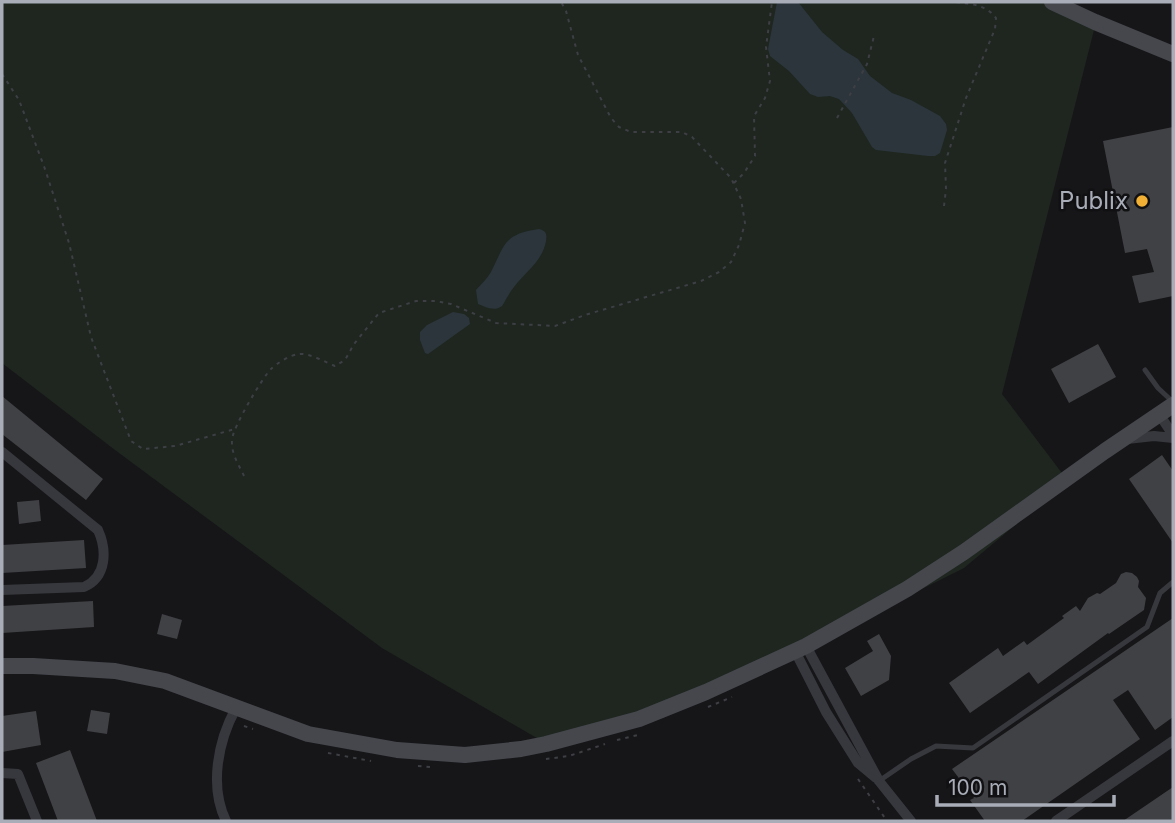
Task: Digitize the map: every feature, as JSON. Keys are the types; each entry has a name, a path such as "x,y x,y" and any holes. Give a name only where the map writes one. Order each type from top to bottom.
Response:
{"main road":[{"path":"1052,2 1173,54"},
{"path":"2,666 115,670 165,681 308,734 397,750 464,755 546,744 639,719 800,649 907,589 964,552 1173,404"}],"street":[{"path":"1159,414 1173,437"},
{"path":"1121,440 1173,437"},
{"path":"2,452 98,530 103,543 103,564 92,584 84,587 2,590"},
{"path":"800,649 826,712 858,763 879,781 911,821"},
{"path":"226,821 219,807 217,762 230,718 236,708"},
{"path":"1056,821 1173,741"},
{"path":"2,773 18,774 37,821"}],"lane":[{"path":"1145,370 1173,404"},
{"path":"879,781 936,746 973,748 1147,626 1160,593 1173,582"}],"path":[{"path":"244,476 234,455 232,439 270,370 290,356 301,354 335,366 345,360 379,313 416,302 436,300 496,323 555,326 701,281 731,262 745,223 741,199 731,178 692,137 682,132 631,132 620,127 611,118 578,55 561,2"},
{"path":"733,183 744,173 755,156 754,116 765,98 769,81 766,47 772,2"},
{"path":"944,206 945,163 966,98 995,29 996,18 981,6 954,2"},
{"path":"837,118 867,64 874,36"},
{"path":"2,74 19,100 44,169 69,243 92,337 131,441 143,449 175,446 236,429"}],"shaded area":[{"path":"2,2 1045,2 1095,26 1002,394 1068,481 964,568 663,718 554,748 382,648 2,363"},
{"path":"777,2 798,2 822,32 858,59 870,76 892,93 940,116 947,130 940,153 928,156 876,150 852,113 839,99 810,94 789,71 770,56 768,49"},
{"path":"539,229 545,232 546,236 541,255 512,289 502,306 493,309 478,304 476,290 489,275 507,242 519,234"},
{"path":"453,312 464,314 469,318 470,324 428,354 425,353 420,332 427,325"}],"building":[{"path":"1173,127 1173,296 1139,303 1132,276 1154,272 1147,249 1125,253 1103,141"},
{"path":"1098,344 1116,377 1069,403 1051,369"},
{"path":"2,396 103,479 86,500 2,434"},
{"path":"1162,455 1173,471 1173,543 1129,479"},
{"path":"39,500 41,521 19,524 17,502"},
{"path":"84,540 86,568 2,573 2,545"},
{"path":"1126,572 1132,573 1139,581 1138,587 1146,598 1144,610 1038,684 1029,672 970,713 949,683 998,648 1003,656 1024,641 1027,645 1076,606 1080,611 1088,598 1100,594"},
{"path":"93,601 94,627 2,633 2,606"},
{"path":"162,614 182,620 177,639 157,634"},
{"path":"1173,618 1173,717 1155,730 1128,690 1113,700 1140,739 1022,821 985,821 970,800 974,798 952,769"},
{"path":"879,634 891,656 889,680 861,696 845,668 873,651 867,641"},
{"path":"91,710 110,713 107,734 87,731"},
{"path":"36,711 41,745 2,752 2,716"},
{"path":"70,750 97,821 58,821 36,763"},
{"path":"1173,787 1173,821 1123,821"}],"place":[{"name":"Publix","path":"1142,201"}]}
